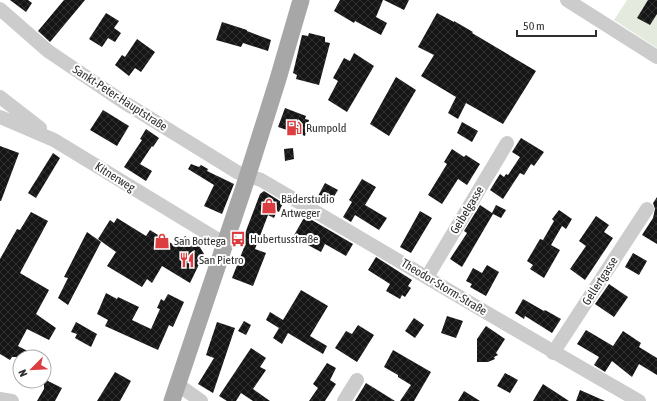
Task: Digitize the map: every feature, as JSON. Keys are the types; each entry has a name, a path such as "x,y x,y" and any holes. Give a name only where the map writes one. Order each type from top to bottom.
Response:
{"main road":[{"path":"172,401 226,244 278,79 301,0"}],"street":[{"path":"567,0 657,57"},
{"name":"Sankt-Peter-Hauptstraße","path":"0,9 48,51 122,101 237,172 248,175"},
{"path":"0,98 54,140"},
{"name":"Kitnerweg","path":"0,117 54,140 226,244"},
{"name":"Geibelgasse","path":"427,277 507,143"},
{"name":"Theodor-Storm-Straße","path":"248,175 261,180 639,401"},
{"name":"Gellertgasse","path":"554,352 647,209"},
{"path":"344,401 357,380"},
{"path":"177,384 201,401"},
{"path":"0,399 12,401"}],"shaded area":[{"path":"627,0 657,0 657,48 614,20"}],"building":[{"path":"10,0 28,0 32,3 26,12"},
{"path":"64,0 85,0 50,42 38,31"},
{"path":"340,0 383,0 376,17 387,23 381,35 355,21 354,23 334,11"},
{"path":"384,0 409,0 404,10"},
{"path":"648,0 657,0 657,14 650,25 637,18"},
{"path":"106,13 119,21 114,28 121,33 115,42 108,38 102,47 89,39"},
{"path":"437,13 473,32 472,33 536,71 503,124 466,103 458,119 448,113 456,97 421,76 434,55 418,47"},
{"path":"222,22 271,40 268,51 243,43 241,47 216,40"},
{"path":"309,33 325,37 325,42 330,43 319,85 296,79 297,75 293,73 302,35 308,36"},
{"path":"137,39 155,52 141,72 135,68 129,76 115,65 122,55 125,57"},
{"path":"354,53 374,66 347,112 328,100 338,81 333,78 344,58 350,61"},
{"path":"396,77 416,90 389,136 370,124"},
{"path":"285,108 306,116 305,119 309,120 305,136 278,127"},
{"path":"103,110 129,126 117,146 90,130"},
{"path":"462,122 478,131 472,142 457,133"},
{"path":"146,129 159,138 140,164 152,171 146,181 124,167 142,140 140,139"},
{"path":"521,138 544,152 534,166 531,164 524,175 520,173 503,199 490,190 500,174 504,177 506,174 508,175 520,157 512,152"},
{"path":"0,146 19,153 1,201 0,201"},
{"path":"293,148 294,159 285,161 284,149"},
{"path":"452,149 464,157 466,155 480,164 467,185 458,179 442,204 428,195 447,164 444,162"},
{"path":"53,153 60,158 36,198 28,193"},
{"path":"191,164 199,167 201,165 208,169 207,171 234,184 222,214 204,206 214,185 188,169"},
{"path":"362,179 376,187 365,205 387,218 379,230 355,215 351,222 343,217 352,202 349,200"},
{"path":"325,183 338,190 330,203 318,196"},
{"path":"264,191 283,203 279,212 277,211 274,218 268,215 255,249 266,253 253,286 232,278 245,245 241,244 260,194"},
{"path":"657,197 657,244 642,235 653,218 655,209 653,203"},
{"path":"480,205 492,213 496,205 506,210 501,218 493,214 462,267 450,259 467,233 464,231"},
{"path":"559,210 572,219 566,229 562,226 551,245 560,250 544,278 530,269 533,265 527,261 540,239 543,240 554,221 552,219"},
{"path":"420,211 432,218 411,253 400,247"},
{"path":"31,212 48,221 20,273 49,290 36,314 56,328 49,340 27,329 18,346 24,349 12,349 12,357 10,360 0,354 0,259 17,229 20,230"},
{"path":"305,216 353,244 346,256 325,244 321,252 293,237"},
{"path":"596,216 609,225 604,232 613,238 585,280 570,269 586,246 579,241"},
{"path":"117,218 146,236 150,230 174,245 179,237 183,239 185,236 195,243 197,242 204,254 190,283 162,266 152,283 147,279 142,287 107,266 116,252 98,239 110,220 114,223"},
{"path":"87,232 101,242 68,305 58,298 68,278 64,277"},
{"path":"633,253 647,261 639,275 625,267"},
{"path":"376,257 412,280 408,286 411,288 405,297 402,295 400,299 386,291 390,284 368,270"},
{"path":"487,265 499,272 486,296 470,287 472,284 466,281 473,268 482,273"},
{"path":"609,284 628,297 614,317 595,304"},
{"path":"301,290 328,306 310,336 327,346 323,354 288,333 282,344 273,338 279,328 266,320 270,312 283,320"},
{"path":"106,293 117,299 118,297 139,307 132,320 151,329 160,309 157,308 161,299 164,301 168,294 184,302 173,327 169,325 158,350 105,326 108,320 97,314"},
{"path":"523,299 561,319 552,333 525,316 524,319 515,313"},
{"path":"447,316 463,321 456,338 441,333"},
{"path":"414,318 424,325 415,338 405,331"},
{"path":"244,321 251,325 246,335 238,331"},
{"path":"76,322 97,334 91,347 75,338 77,334 71,332"},
{"path":"217,322 235,328 213,393 198,384 214,358 206,355"},
{"path":"358,325 374,335 357,362 335,348 346,331 352,334"},
{"path":"486,326 505,339 496,353 498,355 494,357 495,359 488,362 477,362 477,339"},
{"path":"586,330 613,346 623,331 641,343 639,347 657,358 657,375 639,364 632,377 612,361 605,372 594,365 599,357 577,344"},
{"path":"251,348 266,358 260,367 266,370 253,389 270,401 253,401 241,393 236,401 227,401 219,396"},
{"path":"393,350 431,372 414,401 400,401 411,385 384,367"},
{"path":"327,363 336,368 330,380 336,384 325,401 309,401 318,388 313,384"},
{"path":"115,372 131,381 120,401 97,401"},
{"path":"505,373 518,380 510,393 497,386"},
{"path":"52,383 62,388 55,401 37,401 44,389 52,389"},
{"path":"366,383 395,401 355,401"},
{"path":"543,384 569,401 533,401"},
{"path":"580,390 605,401 576,401"},
{"path":"464,391 480,401 458,401"}],"place":[{"name":"Rumpold","path":"294,128"},
{"name":"Bäderstudio Artweger","path":"269,206"},
{"name":"Hubertusstraße","path":"238,239"},
{"name":"San Bottega","path":"162,241"},
{"name":"San Pietro","path":"187,260"}]}
